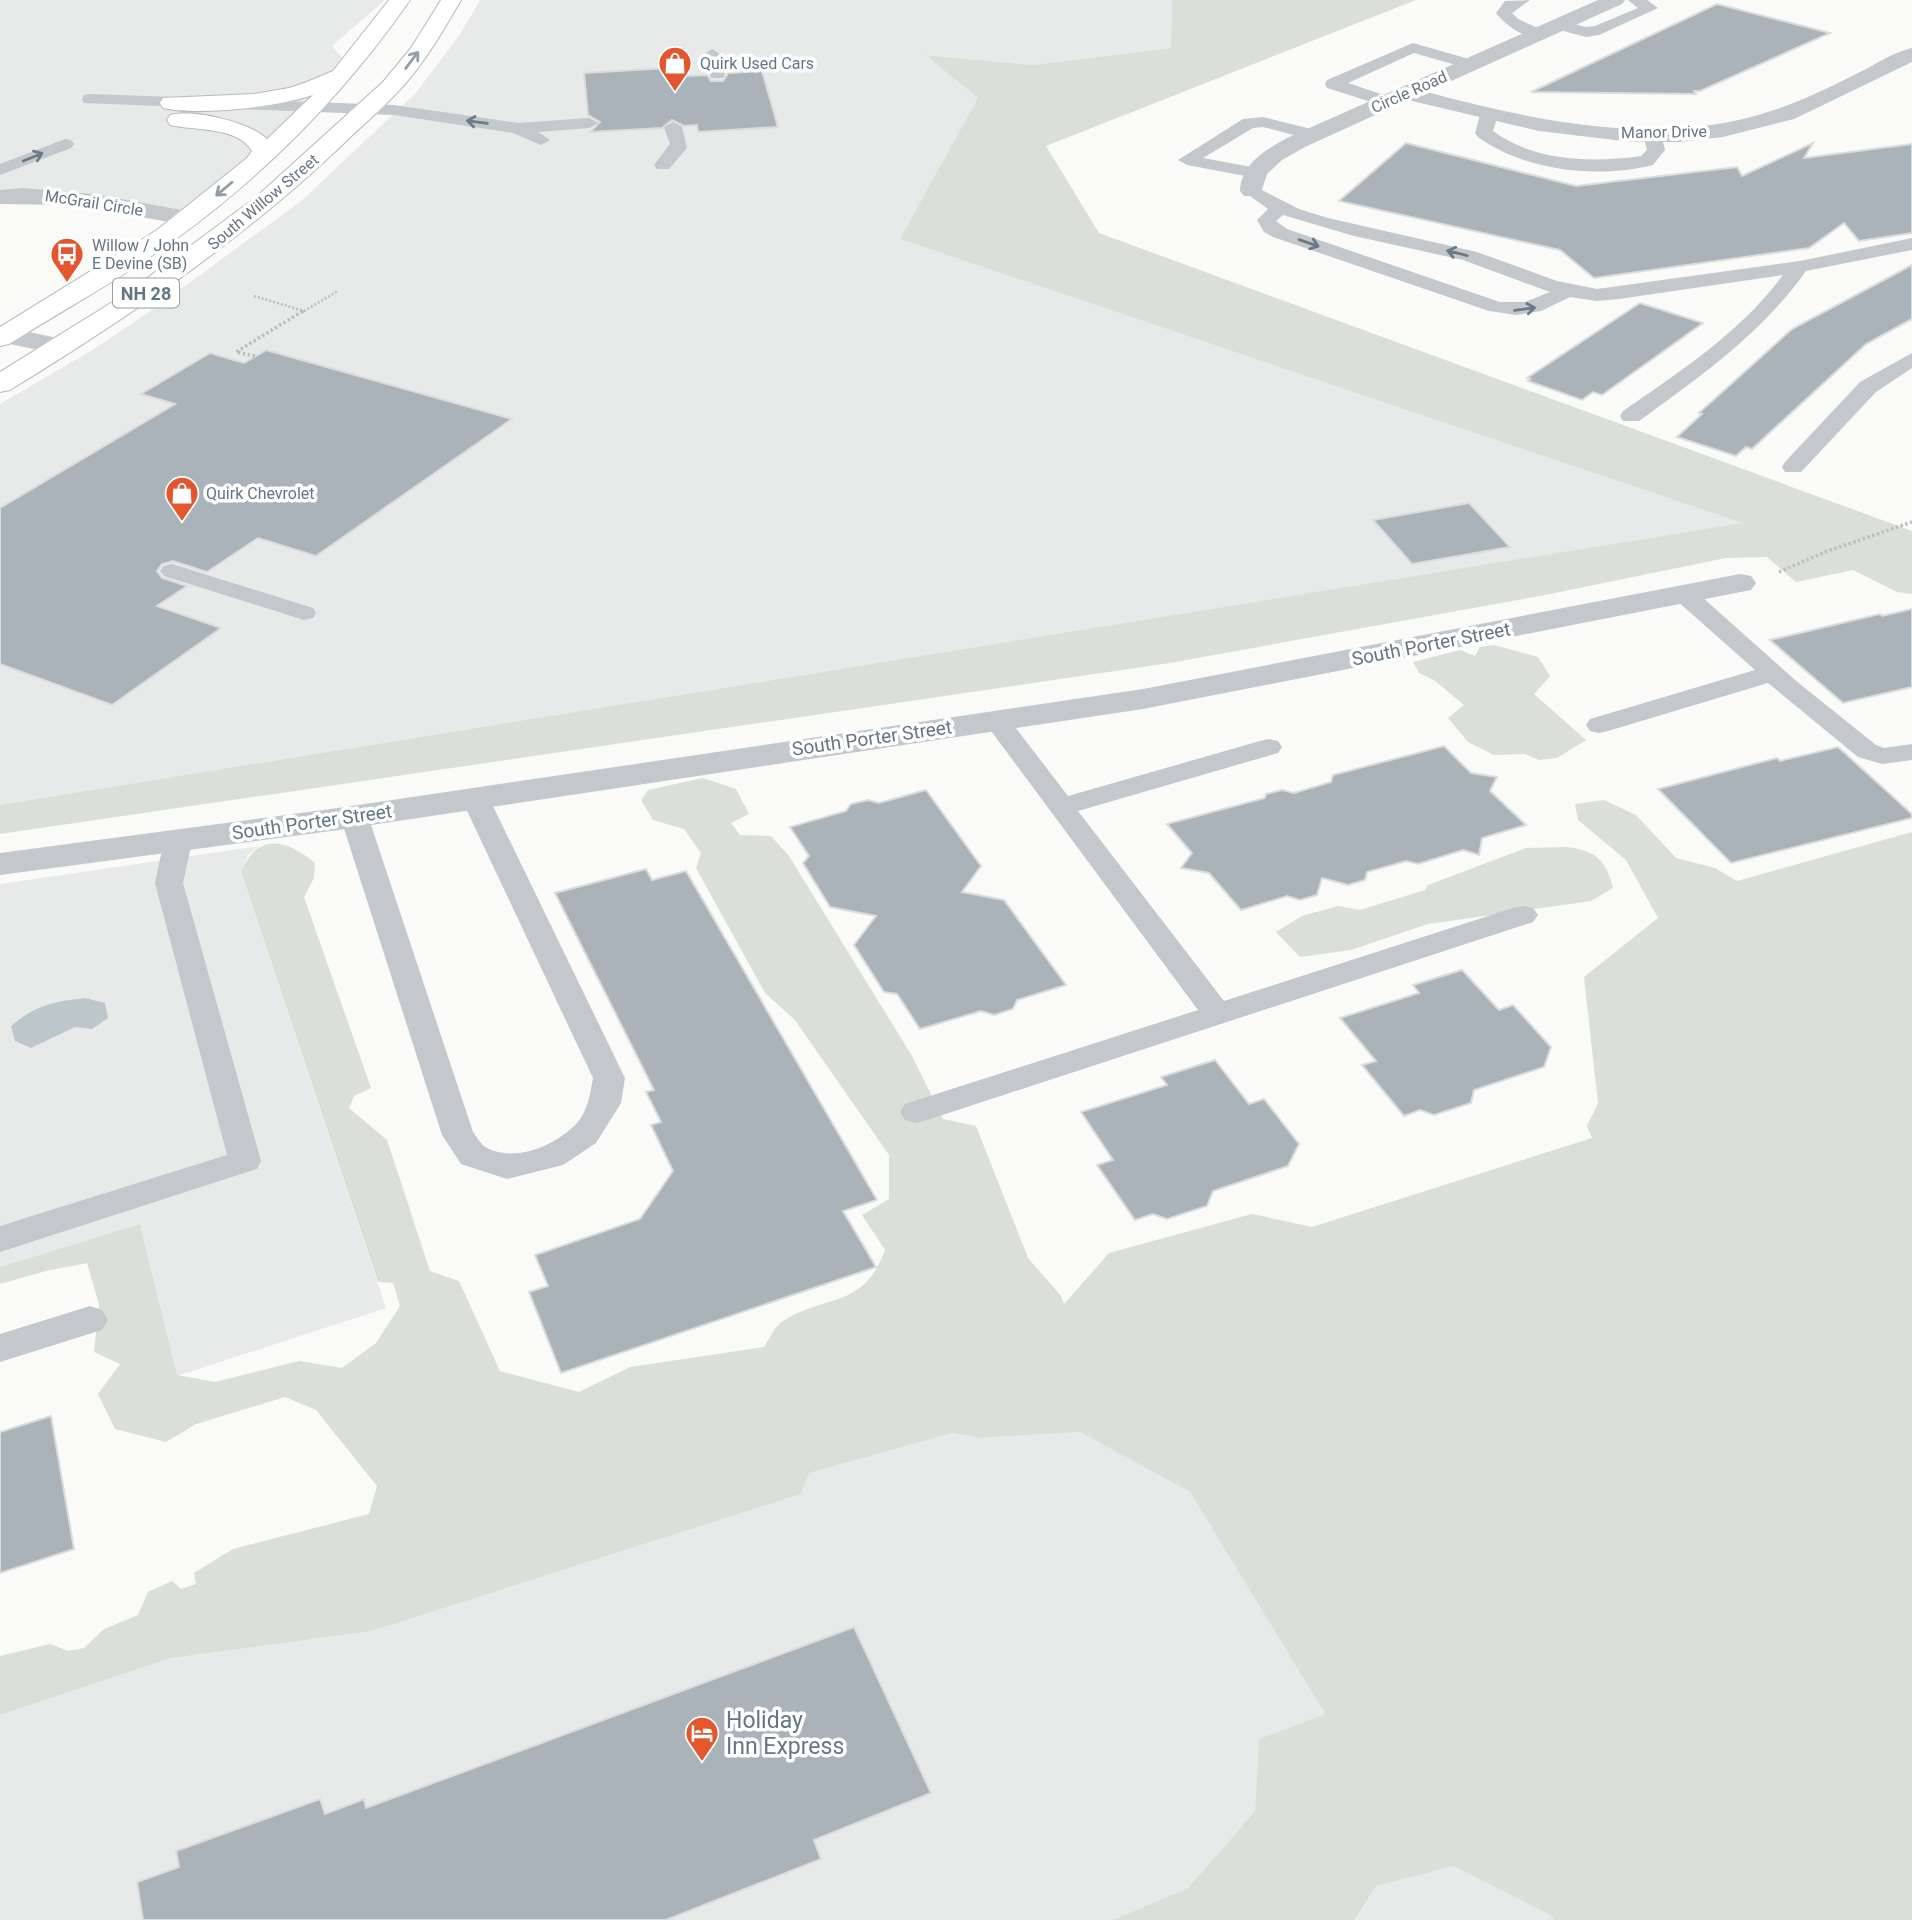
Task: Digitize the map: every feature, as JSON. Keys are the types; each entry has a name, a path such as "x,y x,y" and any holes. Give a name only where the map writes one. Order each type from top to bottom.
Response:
{"main road":[{"name":"South Willow Street","path":"1,336 113,269 187,218 257,162 349,66 400,0"},
{"name":"South Willow Street","path":"0,384 143,295 225,235 363,121 411,63 451,0"},
{"path":"172,111 287,95 315,86 349,66"},
{"path":"172,111 253,137 262,151 257,162"}],"street":[{"name":"Circle Road","path":"1254,182 1266,160 1312,135 1615,0"},
{"name":"Manor Drive","path":"1396,97 1544,127 1652,134 1705,132 1769,120 1912,54"},
{"name":"McGrail Circle","path":"0,197 57,196 187,218"},
{"path":"1,336 63,346"},
{"name":"South Porter Street","path":"0,864 354,816 1143,699 1740,583"}],"lane":[{"path":"1522,0 1511,4 1504,13 1512,22 1548,29 1586,32 1599,30 1650,8 1636,0"},
{"path":"1396,97 1333,84 1413,48 1470,64"},
{"path":"712,54 717,74"},
{"path":"172,111 310,109 363,121"},
{"path":"172,111 292,126 363,121 394,110 517,128 589,123"},
{"path":"1489,116 1484,133 1496,144 1519,153 1586,163 1621,166 1647,161 1656,150 1652,134"},
{"path":"1312,135 1263,122 1248,123 1187,159 1254,182 1279,209 1470,256 1569,290 1605,294 1856,258 1912,244"},
{"path":"663,165 680,148 681,142 673,127"},
{"path":"403,129 505,140 541,140 517,128"},
{"path":"1583,131 1586,163"},
{"path":"0,170 65,144"},
{"path":"1279,209 1266,220 1271,228 1280,233 1496,307 1510,310 1535,308 1569,290"},
{"path":"1631,416 1743,334 1799,267"},
{"path":"1793,467 1868,387 1912,359"},
{"path":"172,571 304,613"},
{"path":"1684,594 1867,751 1882,756 1912,752"},
{"path":"1599,724 1773,673"},
{"path":"996,720 1217,1014"},
{"path":"1061,807 1269,747"},
{"path":"354,816 458,1135 473,1156 507,1167 551,1157 585,1135 605,1103 609,1078 475,798"},
{"path":"0,1239 245,1161 169,883 178,841"},
{"path":"916,1112 1524,915"},
{"path":"0,1348 90,1320"}],"path":[{"path":"255,356 236,352 338,291"},
{"path":"254,296 304,311"},
{"path":"1740,583 1789,569 1825,552 1912,522"}],"shaded area":[{"path":"0,0 385,0 332,46 349,66 187,218 0,197"},
{"path":"480,0 1172,0 1171,48 1032,65 928,55 978,98 901,239 1745,523 0,805 0,404 94,349 152,310 300,202 415,94 461,33"},
{"path":"1172,0 1416,0 1046,146 1099,233 1912,531 1912,594 1897,592 1853,570 1796,582 1767,557 1726,558 1545,595 1170,663 0,834 0,805 1743,523 900,239 978,98 926,55 1032,65 1171,48"},
{"path":"1494,645 1538,657 1550,676 1534,694 1586,740 1557,758 1539,760 1525,754 1494,755 1468,742 1448,718 1464,705 1434,680 1419,673 1413,662 1460,650 1475,656 1480,647"},
{"path":"703,778 736,789 749,814 731,823 740,835 771,836 789,856 912,1056 943,1119 976,1126 1028,1258 1061,1296 1064,1304 1109,1253 1252,1214 1312,1227 1592,1138 1587,1126 1598,1103 1584,977 1658,918 1626,860 1578,820 1575,804 1604,800 1636,815 1676,858 1715,868 1737,881 1912,832 1912,1920 1555,1920 1552,1916 1454,1866 1376,1886 1355,1920 1113,1920 1188,1888 1255,1811 1259,1739 1325,1714 1190,1492 1080,1432 980,1438 953,1433 809,1473 801,1494 372,1631 172,1658 0,1715 0,1656 50,1644 68,1651 84,1648 104,1629 138,1615 148,1592 172,1581 181,1589 196,1584 194,1573 233,1549 369,1514 377,1486 316,1410 285,1397 196,1424 166,1442 115,1429 98,1394 120,1364 94,1352 99,1304 87,1263 0,1284 0,1267 140,1224 177,1375 215,1382 299,1361 342,1368 376,1343 400,1306 393,1283 378,1282 241,872 248,859 264,845 283,845 315,863 314,878 304,897 371,1088 354,1096 349,1108 387,1140 430,1271 459,1281 500,1371 579,1392 630,1367 764,1347 783,1321 799,1312 855,1291 876,1269 885,1250 862,1215 889,1199 889,1155 795,1020 765,993 696,868 701,853 684,829 653,820 641,800 648,790"},
{"path":"260,846 248,855 241,873 386,1308 177,1376 140,1224 0,1267 0,884"},
{"path":"1567,847 1585,851 1598,858 1607,870 1613,888 1591,901 1428,924 1351,950 1300,957 1276,932 1302,916 1338,906 1360,910 1425,890 1428,885 1526,848"},
{"path":"85,998 105,1003 108,1018 92,1029 75,1027 31,1048 15,1041 11,1026 28,1013 54,1003"},
{"path":"1080,1432 1190,1492 1325,1714 1259,1739 1255,1811 1188,1888 1113,1920 0,1920 0,1715 172,1658 372,1631 801,1494 809,1473 953,1433 980,1438"},
{"path":"1454,1866 1552,1916 1555,1920 1356,1920 1376,1886"}],"building":[{"path":"1717,4 1830,33 1700,91 1694,91 1696,94 1531,92"},
{"name":"Quirk Used Cars","path":"685,67 687,76 707,75 711,81 723,81 728,73 762,71 778,127 698,132 697,125 684,126 672,120 662,128 590,132 600,122 588,115 584,73"},
{"path":"1406,143 1576,186 1737,167 1742,176 1813,143 1804,158 1912,144 1912,233 1859,241 1844,223 1809,248 1594,278 1560,250 1339,201"},
{"path":"1912,265 1912,319 1866,344 1752,449 1746,447 1736,456 1677,437 1702,414 1699,413 1792,329"},
{"path":"1640,303 1703,323 1602,395 1593,392 1582,400 1528,381 1530,379 1527,378"},
{"name":"Quirk Chevrolet","path":"266,350 512,419 316,556 258,538 207,572 173,561 162,564 157,571 162,578 187,586 157,606 221,628 112,705 0,664 0,508 175,404 141,394 210,353 244,363"},
{"path":"1469,503 1510,547 1412,564 1373,520"},
{"path":"1912,609 1912,687 1843,703 1770,640 1880,614 1882,616"},
{"path":"1444,746 1471,773 1497,777 1490,791 1526,825 1482,838 1479,855 1463,850 1418,864 1406,861 1367,872 1365,880 1348,885 1322,878 1317,895 1300,900 1287,896 1241,910 1209,873 1181,868 1192,853 1167,824 1265,798 1266,794 1282,790 1294,793 1331,782 1333,775"},
{"path":"1838,747 1912,814 1912,818 1731,863 1658,789 1777,758 1780,761"},
{"path":"926,790 981,866 962,892 1004,900 1066,985 1017,1000 1013,1009 994,1015 981,1011 920,1029 897,994 884,992 854,945 876,916 830,907 803,863 809,856 790,827 846,811 851,804 868,800 879,803"},
{"path":"646,869 652,880 686,871 877,1200 843,1211 876,1267 561,1373 529,1292 548,1286 535,1255 640,1219 673,1171 651,1125 661,1122 646,1092 654,1090 555,893"},
{"path":"1462,970 1499,1010 1513,1005 1551,1047 1544,1067 1474,1090 1471,1103 1434,1115 1420,1110 1404,1116 1362,1065 1376,1061 1340,1018 1419,993 1413,985"},
{"path":"1215,1060 1249,1104 1264,1099 1299,1144 1288,1166 1213,1191 1207,1206 1167,1219 1153,1214 1135,1220 1097,1165 1113,1160 1081,1112 1167,1085 1161,1077"},
{"path":"51,1416 74,1549 0,1573 0,1432"},
{"name":"Holiday Inn Express","path":"854,1627 931,1793 814,1840 821,1859 666,1920 143,1920 137,1882 179,1867 176,1851 320,1799 325,1814 364,1799 366,1808"}],"place":[{"name":"Quirk Used Cars","path":"675,93"},
{"name":"Willow / John E Devine (SB)","path":"67,284"},
{"name":"Quirk Chevrolet","path":"182,523"},
{"name":"Holiday Inn Express","path":"702,1763"}]}
